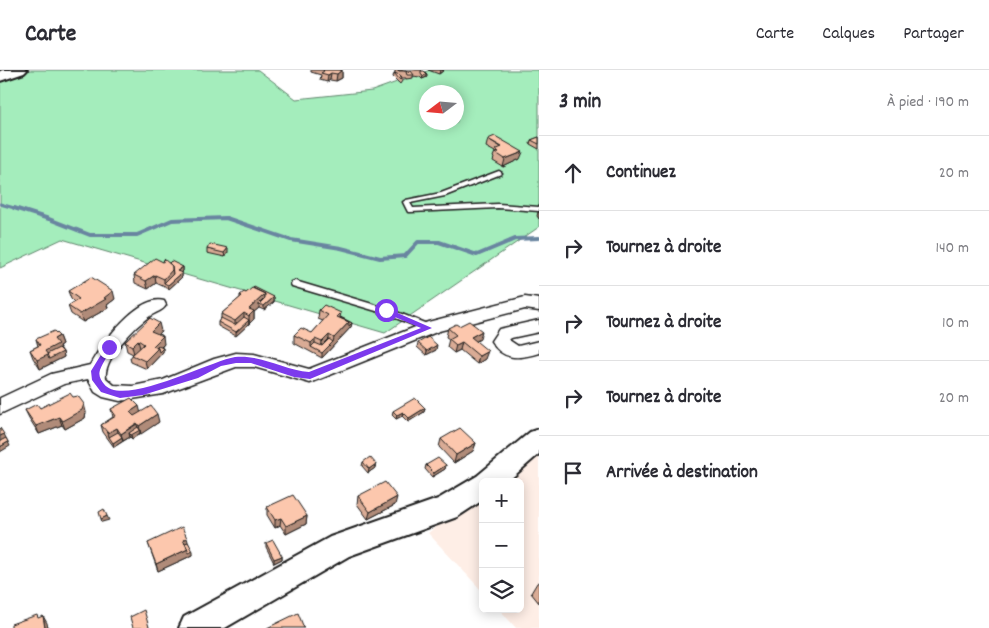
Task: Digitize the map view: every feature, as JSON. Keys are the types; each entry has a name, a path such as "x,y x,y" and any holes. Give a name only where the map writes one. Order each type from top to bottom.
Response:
{"main road":[{"path":"0,76 19,70"}],"street":[{"path":"158,305 144,311 109,347 96,371 96,380 104,390 120,394 143,391 196,375 219,363 236,360 251,360 294,374 310,376 428,328 525,303 539,305"},
{"path":"539,326 505,333 500,341 506,350 517,354 539,347"},
{"path":"0,407 62,376 77,372 96,371"},
{"path":"493,478 539,439"},
{"path":"195,628 340,546 447,508 479,488"}],"lane":[{"path":"499,173 443,195 406,202 411,210 498,206 539,209"},
{"path":"295,284 386,310 428,328"}],"shaded area":[{"path":"539,447 539,628 516,628 503,613 524,613 524,478 499,478"},
{"path":"479,494 479,588 428,533"}],"green space":[{"path":"18,70 258,70 296,99 372,91 430,70 539,70 539,227 385,333 62,239 0,268 0,80"}],"building":[{"path":"323,70 342,70 337,74 331,73 328,75 321,73"},
{"path":"411,71 414,75 407,75 406,72"},
{"path":"421,71 424,71 427,74 423,76"},
{"path":"394,73 402,77 400,80"},
{"path":"495,136 523,152 505,159 496,153 499,152 495,150 502,147 488,139"},
{"path":"539,137 539,144 531,140"},
{"path":"210,244 228,248 224,253 207,249"},
{"path":"155,258 163,262 164,259 172,266 172,270 164,279 155,275 146,281 134,275"},
{"path":"171,261 183,267 177,271 182,273 168,285 164,283 173,274 172,266 169,263"},
{"path":"91,277 113,291 104,298 106,299 80,314 68,306 79,299 68,291"},
{"path":"254,287 274,297 264,306 259,304 265,298 265,294"},
{"path":"252,288 265,294 249,309 254,311 249,316 244,313 235,321 221,314 242,296 240,295"},
{"path":"324,305 341,313 337,317 349,322 334,338 329,335 322,342 315,339 311,343 294,335 301,328 312,333 328,315 319,310"},
{"path":"244,317 249,320 236,332 218,322 221,318 235,325"},
{"path":"150,318 159,323 151,331 163,336 153,346 158,348 145,361 132,355 144,344 138,340 132,346 125,342"},
{"path":"469,321 482,331 471,337 488,351 479,356 462,342 456,345 449,339 456,335 448,328 456,324 459,326"},
{"path":"54,331 59,336 54,339 58,344 45,351 48,355 37,360 30,350 40,345 36,339"},
{"path":"428,337 437,345 427,351 418,343"},
{"path":"329,339 333,342 322,353 311,347 315,343 322,346"},
{"path":"158,346 163,348 159,352 158,348 156,348"},
{"path":"59,348 63,352 49,359 47,354"},
{"path":"70,393 73,397 78,396 84,404 82,410 62,421 59,417 36,426 25,410 37,404 40,408"},
{"path":"131,398 139,406 130,412 134,416 151,406 157,414 139,426 137,423 121,434 117,428 108,433 101,425 116,416 111,409"},
{"path":"415,398 425,408 409,418 403,412 397,415 393,411"},
{"path":"138,427 140,430 131,435 129,433"},
{"path":"0,428 4,434 0,436"},
{"path":"460,428 476,443 456,455 441,439"},
{"path":"118,432 122,437 113,443 109,437"},
{"path":"6,438 8,442 0,447 0,441"},
{"path":"370,457 376,464 369,469 363,462"},
{"path":"438,458 446,465 434,473 426,465"},
{"path":"385,482 397,497 370,512 358,496"},
{"path":"293,495 307,516 286,526 281,518 275,520 267,507"},
{"path":"104,509 107,516 101,519 99,512"},
{"path":"182,527 187,538 183,540 188,549 156,564 148,543"},
{"path":"273,540 282,556 274,559 266,543"},
{"path":"188,542 193,551 189,553 185,543"},
{"path":"144,610 149,627 133,628 130,617"},
{"path":"298,613 304,628 267,628"},
{"path":"37,615 38,618 43,616 45,628 11,628 11,624"}],"waterway":[{"path":"0,204 18,209"},
{"path":"14,208 90,235 137,235 172,220 226,218 291,240 341,248 380,258 405,256 418,242 439,242 477,255 515,239 539,238"}],"route":[{"path":"109,347 96,371 96,380 104,390 120,394 143,391 196,375 219,363 236,360 251,360 294,374 310,376 324,372 428,328 386,310"}]}
